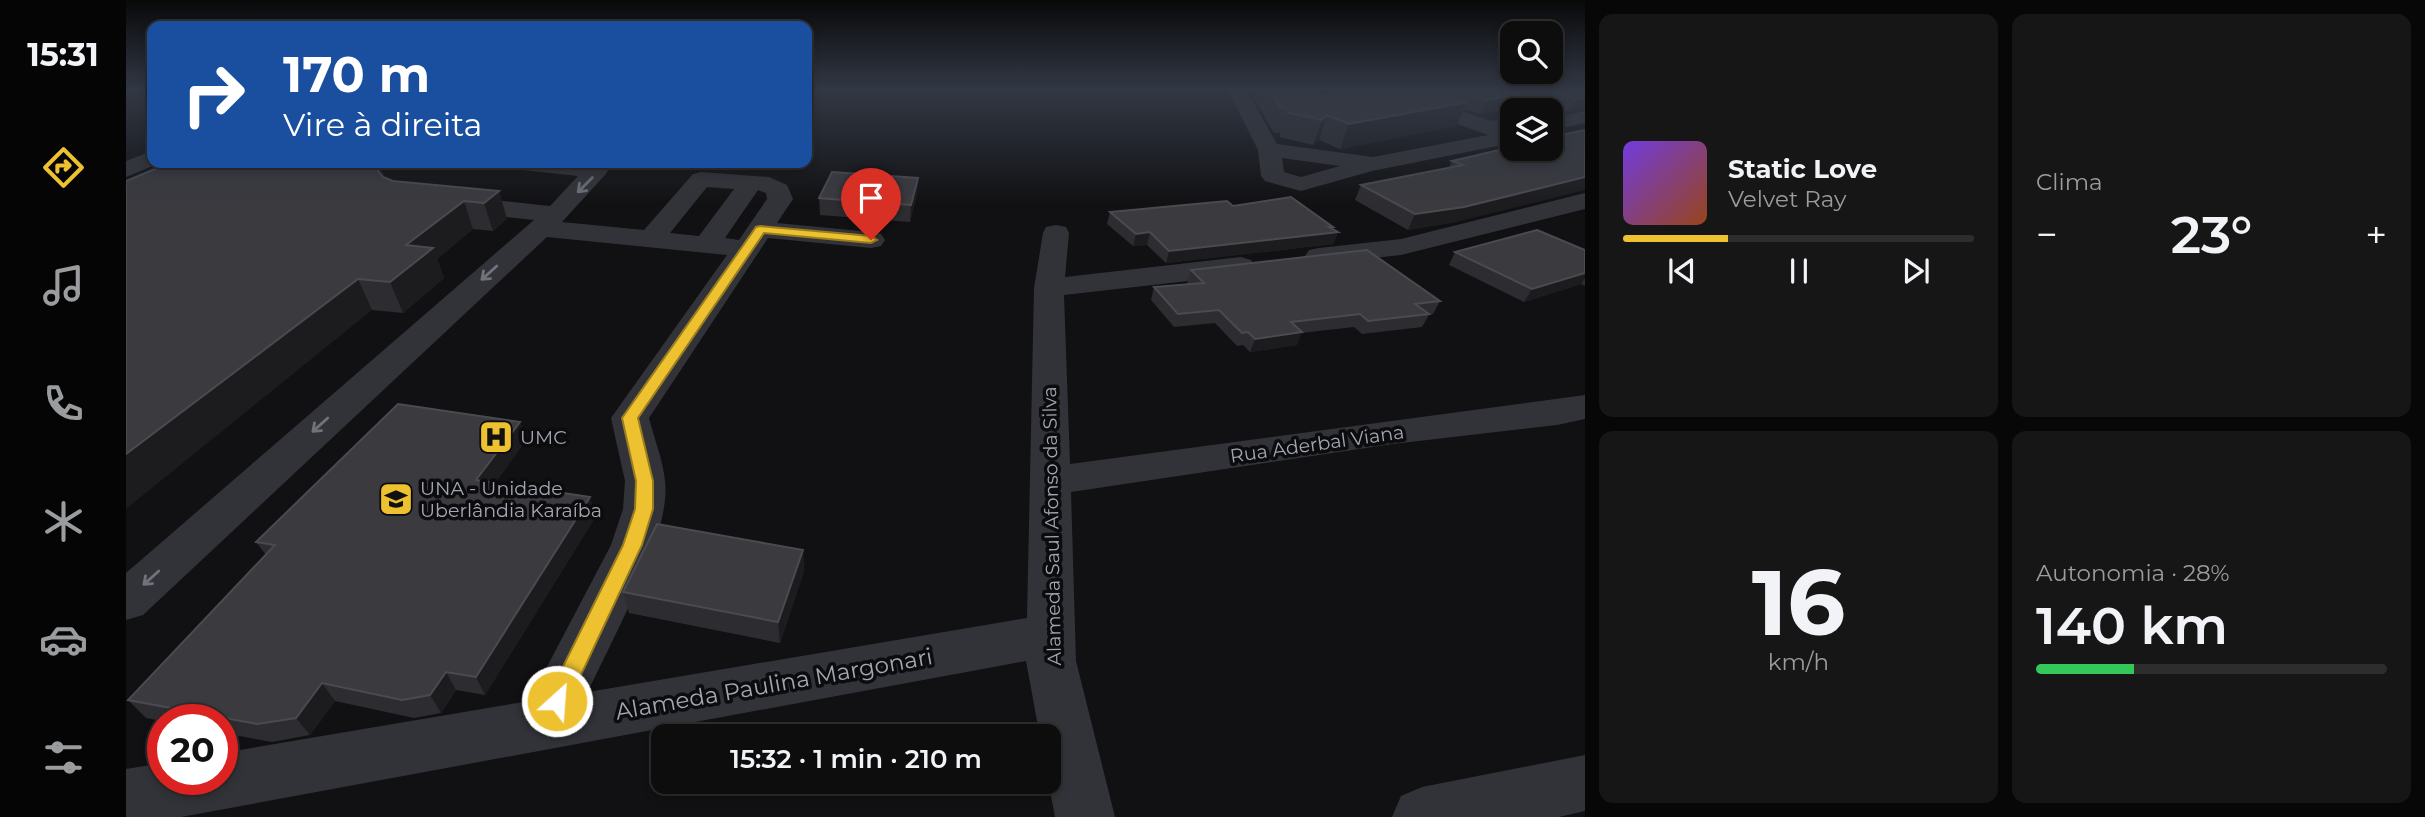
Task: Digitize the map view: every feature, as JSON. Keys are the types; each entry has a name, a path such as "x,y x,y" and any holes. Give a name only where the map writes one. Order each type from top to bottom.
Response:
{"street":[{"path":"1257,128 1269,150 1273,176 1301,184 1314,183 1373,164 1500,138"},
{"path":"126,170 147,160"},
{"path":"126,601 548,221 596,171 569,168"},
{"path":"546,724 633,545 644,509 645,481 630,418 738,241 780,199 778,190 769,184 701,179 651,239"},
{"path":"126,191 151,184"},
{"path":"738,241 751,184"},
{"path":"430,201 651,239 871,240"},
{"path":"1049,288 1401,247 1585,201"},
{"name":"Alameda Saul Afonso da Silva","path":"1056,233 1049,288 1051,661 1085,817"},
{"name":"Rua Aderbal Viana","path":"1049,480 1093,476 1392,432 1576,418"},
{"name":"Alameda Paulina Margonari","path":"126,798 1051,635"},
{"path":"1422,817 1585,783"}],"building":[{"path":"1585,130 1585,177 1464,207 1415,214 1361,185 1463,165 1452,161 1500,150 1500,161 1563,161 1563,134"},
{"path":"157,168 380,168 378,171 383,177 393,181 499,191 484,203 464,201 406,245 433,248 390,282 358,279 126,454 126,181"},
{"path":"832,172 918,178 911,205 819,198"},
{"path":"1291,197 1338,232 1169,251 1150,232 1136,234 1110,212 1227,201 1233,206"},
{"path":"1537,230 1585,250 1585,273 1532,289 1455,252"},
{"path":"1367,250 1440,301 1415,304 1429,314 1368,321 1360,314 1291,322 1302,332 1255,339 1248,332 1242,333 1219,310 1178,314 1154,287 1204,283 1191,270"},
{"path":"398,404 520,422 476,480 590,497 476,677 446,672 430,695 402,700 322,683 296,718 257,724 238,720 238,704 150,704 128,700 275,545 256,542"},
{"path":"657,524 803,550 778,622 623,592"}],"place":[{"name":"UMC","path":"496,437"},
{"name":"UNA - Unidade Uberlândia Karaíba","path":"396,499"}],"route":[{"path":"557,701 633,545 644,509 645,481 630,418 760,229 871,240"}]}
